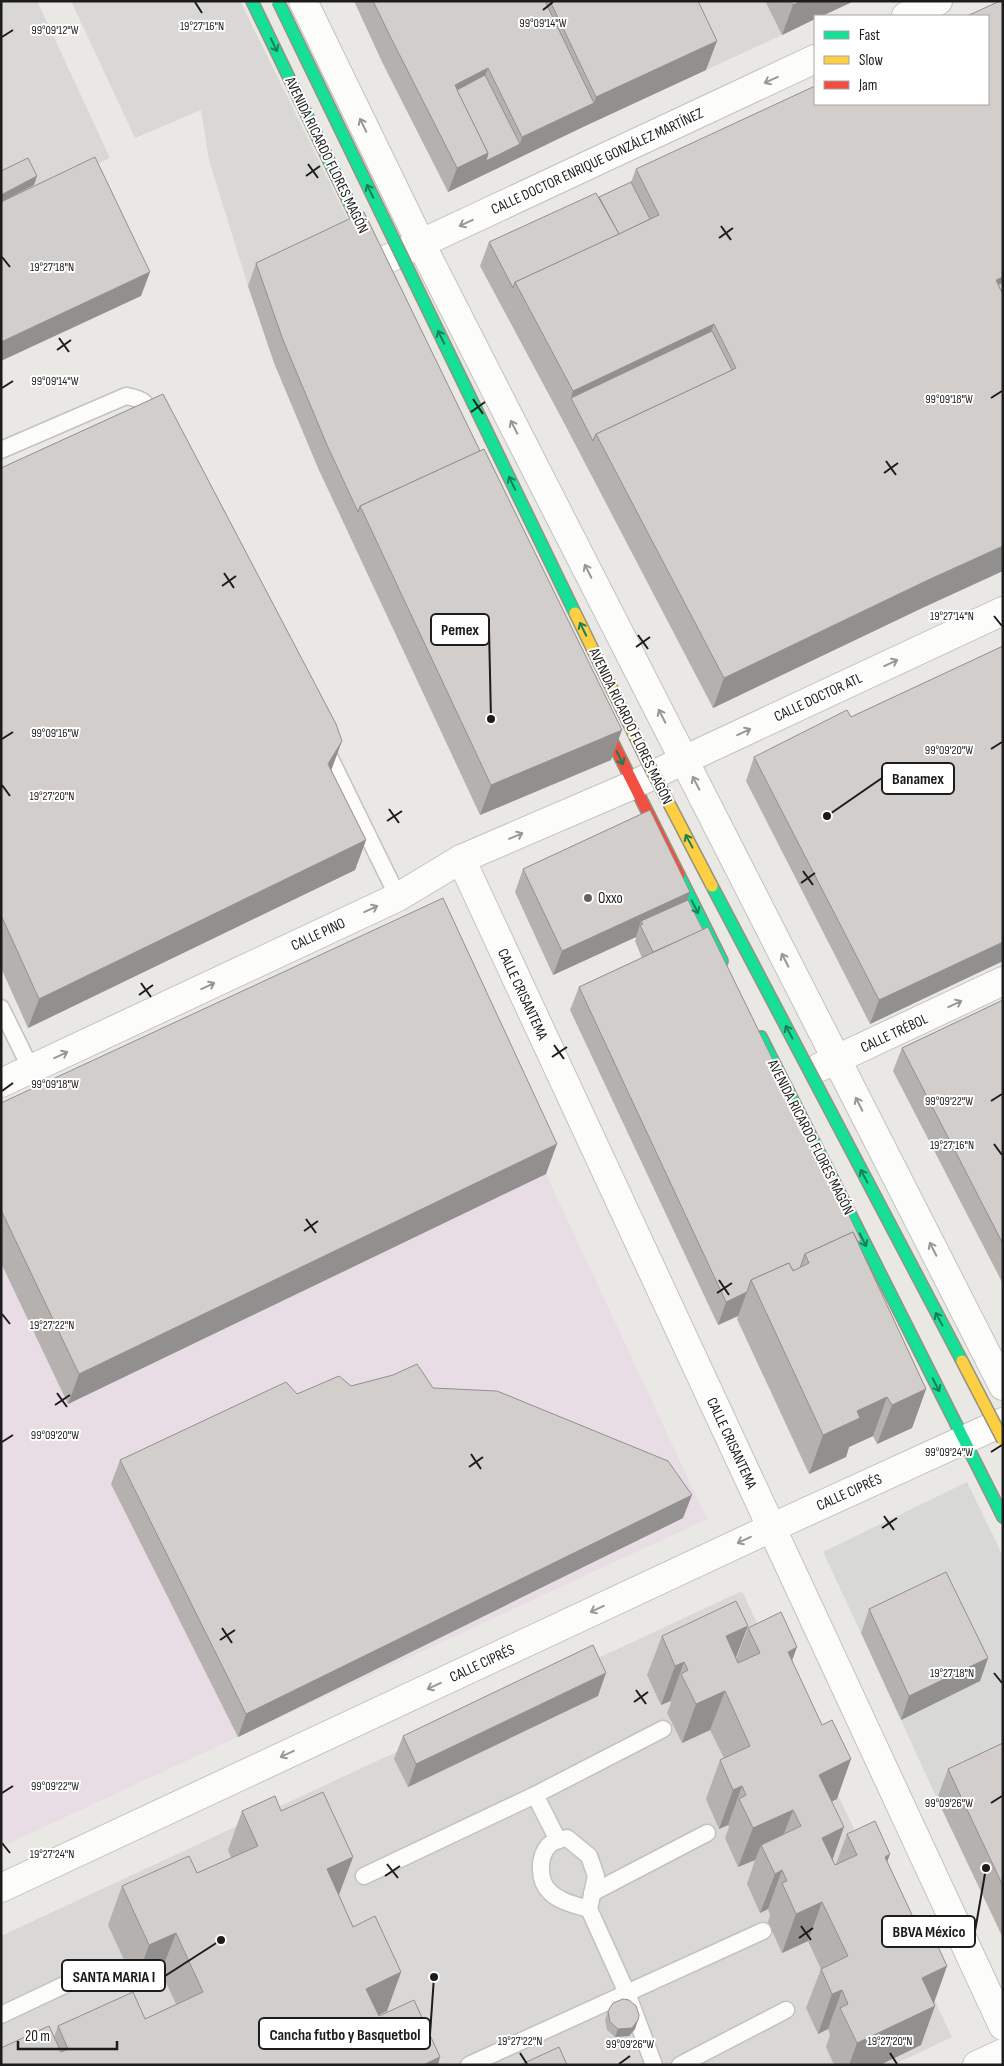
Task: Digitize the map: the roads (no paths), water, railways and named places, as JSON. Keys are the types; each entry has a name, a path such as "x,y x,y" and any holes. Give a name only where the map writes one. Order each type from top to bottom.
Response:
{"main road":[{"name":"AVENIDA RICARDO FLORES MAGÓN","path":"252,1 381,268"},
{"name":"AVENIDA RICARDO FLORES MAGÓN","path":"278,1 650,767 1003,1440"},
{"name":"AVENIDA RICARDO FLORES MAGÓN","path":"594,706 727,970"},
{"name":"AVENIDA RICARDO FLORES MAGÓN","path":"753,1023 1003,1518"}],"street":[{"name":"AVENIDA RICARDO FLORES MAGÓN","path":"303,1 421,244 1003,1386"},
{"path":"908,15 938,1"},
{"name":"CALLE DOCTOR ENRIQUE GONZÁLEZ MARTÍNEZ","path":"381,268 421,244 814,59"},
{"name":"CALLE DOCTOR ATL","path":"633,786 684,760 1003,611"},
{"name":"CALLE PINO","path":"1,1083 398,896 461,859 633,786"},
{"name":"CALLE CRISANTEMA","path":"461,859 1003,2026"},
{"name":"CALLE TRÉBOL","path":"784,1084 1003,981"},
{"name":"CALLE CIPRÉS","path":"1,1888 771,1528 1003,1422"},
{"path":"977,2065 1003,2053"}],"lane":[{"path":"1,450 126,396 139,398 147,404 161,431"},
{"path":"316,729 398,896"},
{"path":"1,1008 31,1069"},
{"path":"364,1876 535,1795 663,1729"},
{"path":"535,1795 558,1840"},
{"path":"592,1893 707,1833"},
{"path":"589,1909 570,1904 550,1892 542,1882 541,1860 550,1845 558,1840 567,1838 589,1856 596,1876 589,1909 627,1993 654,2065"},
{"path":"469,2065 763,1931"},
{"path":"1,2015 96,1970"},
{"path":"680,2065 786,2010"}],"place":[{"name":"Pemex","path":"491,719"},
{"name":"Banamex","path":"827,816"},
{"name":"Oxxo","path":"588,898"},
{"name":"BBVA México","path":"986,1868"},
{"name":"SANTA MARIA I","path":"221,1940"},
{"name":"Cancha futbo y Basquetbol","path":"434,1977"}]}
